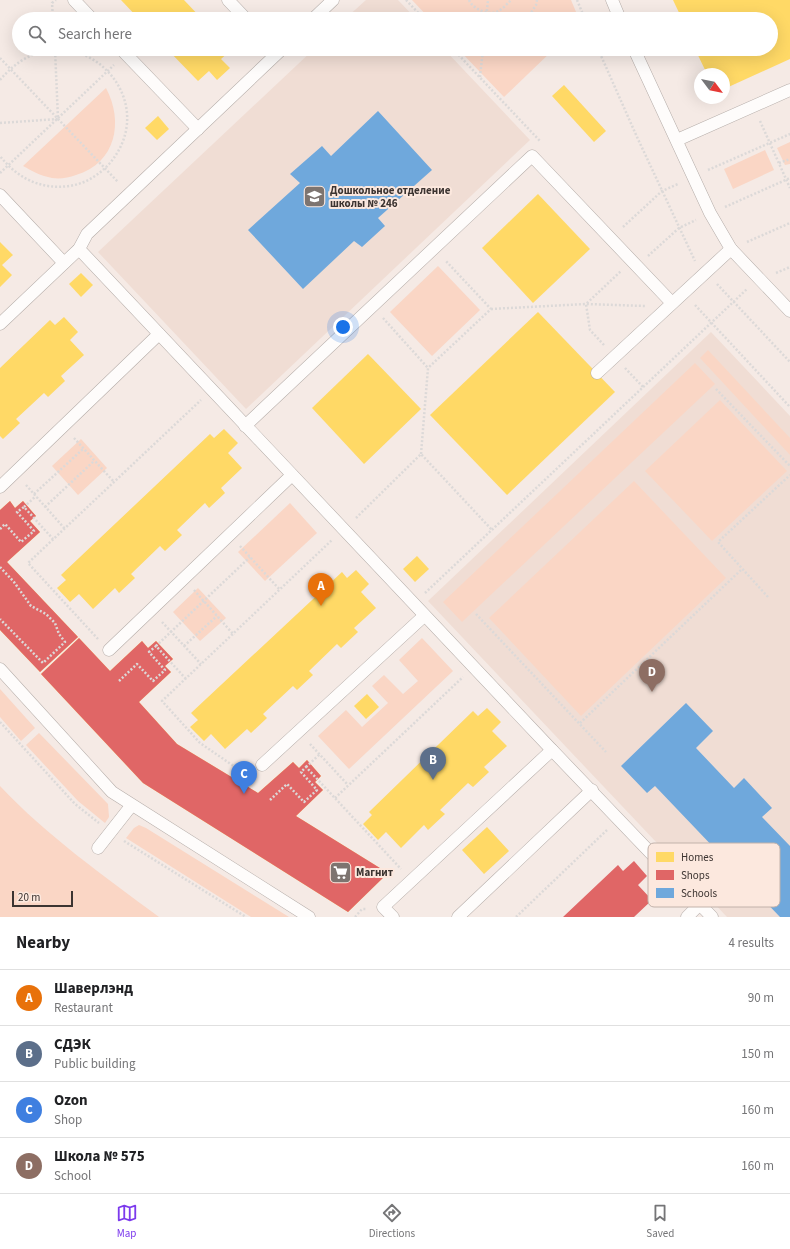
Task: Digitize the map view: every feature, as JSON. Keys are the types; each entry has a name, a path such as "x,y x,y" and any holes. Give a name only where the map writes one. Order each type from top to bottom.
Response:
{"lane":[{"path":"74,0 85,12"},
{"path":"228,0 239,12"},
{"path":"320,12 333,0"},
{"path":"612,0 617,12"},
{"path":"128,56 198,129"},
{"path":"0,324 79,249 87,234 198,129 272,56"},
{"path":"637,56 710,213 731,250 790,311"},
{"path":"677,140 753,105 790,90"},
{"path":"246,426 532,156 634,264 670,305"},
{"path":"0,195 64,263"},
{"path":"79,249 413,605 648,849"},
{"path":"597,373 705,272 731,250"},
{"path":"0,487 159,334"},
{"path":"109,650 292,475"},
{"path":"262,765 424,616"},
{"path":"0,668 112,792 131,806 309,917"},
{"path":"393,917 383,907 552,750"},
{"path":"458,917 592,790"},
{"path":"98,848 131,806"},
{"path":"687,917 697,907"},
{"path":"703,907 712,917"}],"path":[{"path":"53,12 52,3 56,0"},
{"path":"406,0 417,12"},
{"path":"469,0 478,9 487,12 496,12 511,0"},
{"path":"487,12 488,0"},
{"path":"531,12 537,0"},
{"path":"577,0 582,12"},
{"path":"0,80 10,68 28,56"},
{"path":"55,56 58,119"},
{"path":"0,156 8,166 20,176 39,185 58,187 77,185 105,169 116,156 124,138 127,119 125,101 116,81 108,71 88,56"},
{"path":"0,173 108,71 119,56"},
{"path":"460,56 541,142 532,156"},
{"path":"480,77 482,56"},
{"path":"601,56 694,259 790,362"},
{"path":"0,58 129,194"},
{"path":"753,105 779,163 788,179 790,188"},
{"path":"0,123 58,119"},
{"path":"707,171 790,134"},
{"path":"779,163 790,159"},
{"path":"724,207 788,179"},
{"path":"610,239 662,191 682,182"},
{"path":"586,304 680,228 698,219"},
{"path":"731,250 790,223"},
{"path":"434,248 491,309"},
{"path":"413,605 733,301 750,286 761,280"},
{"path":"684,292 790,407"},
{"path":"586,304 590,330 643,387"},
{"path":"262,765 250,760 238,769 200,743 162,701 234,634 421,454 428,368 491,309 586,304 670,305"},
{"path":"373,306 428,368"},
{"path":"716,389 790,466"},
{"path":"109,650 28,563 212,390"},
{"path":"78,442 114,482"},
{"path":"0,529 5,524 21,542 34,531 17,512 24,507 83,449"},
{"path":"421,454 492,530"},
{"path":"45,507 94,461"},
{"path":"14,473 65,529"},
{"path":"768,597 718,542 790,475"},
{"path":"24,507 53,539"},
{"path":"242,548 280,590"},
{"path":"119,681 137,664 153,681 165,670 149,652 250,557"},
{"path":"0,567 14,582 31,606 46,614 54,623 65,642 43,663 0,619"},
{"path":"580,724 742,569"},
{"path":"195,592 234,634"},
{"path":"151,610 201,664"},
{"path":"476,614 606,752"},
{"path":"184,646 217,616"},
{"path":"156,646 186,679"},
{"path":"335,798 473,668"},
{"path":"298,732 348,785"},
{"path":"270,800 287,784 304,802 317,790 300,772 320,754"},
{"path":"306,766 411,881"},
{"path":"516,917 619,818"}],"shaded area":[{"path":"366,0 398,0 409,12 353,12"},
{"path":"412,0 571,0 576,12 423,12"},
{"name":"Дошкольное отделение школы № 246","path":"307,56 451,56 530,140 246,409 98,252"},
{"path":"465,56 547,56 504,97"},
{"path":"106,88 112,101 115,114 115,127 113,140 108,151 100,161 90,169 67,178 52,178 44,176 23,166"},
{"path":"790,142 790,164 785,165 777,148"},
{"path":"765,150 774,170 733,189 724,169"},
{"path":"438,266 480,310 432,356 390,312"},
{"path":"711,332 790,416 790,917 727,917 718,907 780,907 780,843 657,843 428,601"},
{"path":"708,350 790,438 790,455 700,358"},
{"path":"695,363 715,384 462,622 443,602"},
{"path":"720,400 787,471 712,541 645,471"},
{"path":"81,439 107,468 78,495 52,466"},
{"path":"634,481 726,578 581,716 489,618"},
{"path":"290,503 317,533 265,581 238,552"},
{"path":"198,588 226,618 200,641 173,612"},
{"path":"422,638 453,671 349,769 318,736 346,710 362,727 388,703 372,686 384,675 403,694 418,681 399,660"},
{"path":"0,689 35,728 21,741 0,717"},
{"path":"39,733 108,804 109,817 105,823 78,801 26,745"},
{"path":"0,786 56,839 159,917 0,917"},
{"path":"139,825 289,917 251,917 126,838 134,828"}],"building: Homes":[{"path":"121,0 184,0 195,12 132,12"},
{"path":"673,0 790,0 790,59 730,86 730,68 704,68 698,56 778,56 778,12 679,12"},
{"path":"174,56 224,56 221,59 230,68 217,80 209,71 198,81"},
{"path":"564,85 606,131 594,142 552,96"},
{"path":"158,116 169,129 157,140 145,128"},
{"path":"538,194 590,249 533,303 482,248"},
{"path":"0,242 13,255 2,265 12,275 0,287"},
{"path":"81,273 93,285 81,297 69,284"},
{"path":"538,312 615,392 507,495 430,415"},
{"path":"64,317 78,332 70,340 84,355 61,376 65,381 48,397 44,393 16,419 20,423 3,439 0,436 0,368 50,320 55,325"},
{"path":"368,354 421,409 364,464 312,408"},
{"path":"224,429 238,443 228,453 242,468 221,488 225,493 209,508 205,503 177,530 182,535 165,551 160,546 131,574 135,578 119,593 115,588 93,609 79,594 70,602 57,588 66,580 61,575 210,434 214,438"},
{"path":"10,501 15,508 23,501 36,516 30,521 40,532 7,562 78,637 40,672 0,630 0,510"},
{"path":"417,556 429,569 415,582 403,569"},
{"path":"356,570 369,584 361,592 376,608 354,628 358,632 341,648 337,644 309,671 313,675 297,690 293,686 263,714 267,718 251,733 247,729 225,749 211,734 204,741 190,727 198,720 191,713 342,572 347,578"},
{"path":"79,638 110,671 142,641 148,648 156,641 173,659 165,666 171,672 139,702 177,744 258,793 293,762 299,768 307,760 321,776 315,782 323,790 296,816 388,873 348,912 143,783 41,674"},
{"path":"367,694 379,707 366,719 354,706"},
{"path":"487,708 501,722 492,731 507,746 484,767 489,772 473,787 468,783 440,810 445,814 428,830 424,825 401,848 386,832 378,840 363,824 372,815 369,812 473,711 478,716"},
{"path":"487,827 509,851 484,874 462,850"}],"building: Shops":[{"path":"10,501 15,508 23,501 36,516 30,521 40,532 7,562 78,637 40,672 0,630 0,510"},
{"path":"79,638 110,671 142,641 148,648 156,641 173,659 165,666 171,672 139,702 177,744 258,793 293,762 299,768 307,760 321,776 315,782 323,790 296,816 388,873 348,912 143,783 41,674"},
{"path":"634,861 647,876 638,885 648,896 648,904 634,917 563,917 618,865 623,871"}],"building: Schools":[{"path":"378,111 432,170 378,218 385,226 362,247 354,241 303,289 248,230 300,183 290,174 322,146 331,156"},
{"path":"686,703 713,731 696,748 734,788 744,778 772,808 762,817 790,846 790,917 780,917 770,907 780,907 780,843 709,843 655,786 647,793 621,766"}],"place":[{"name":"Дошкольное отделение школы № 246","path":"314,196"},
{"name":"Шаверлэнд","path":"321,606"},
{"name":"Школа № 575","path":"652,692"},
{"name":"СДЭК","path":"433,780"},
{"name":"Ozon","path":"244,794"},
{"name":"Магнит","path":"341,872"}]}
